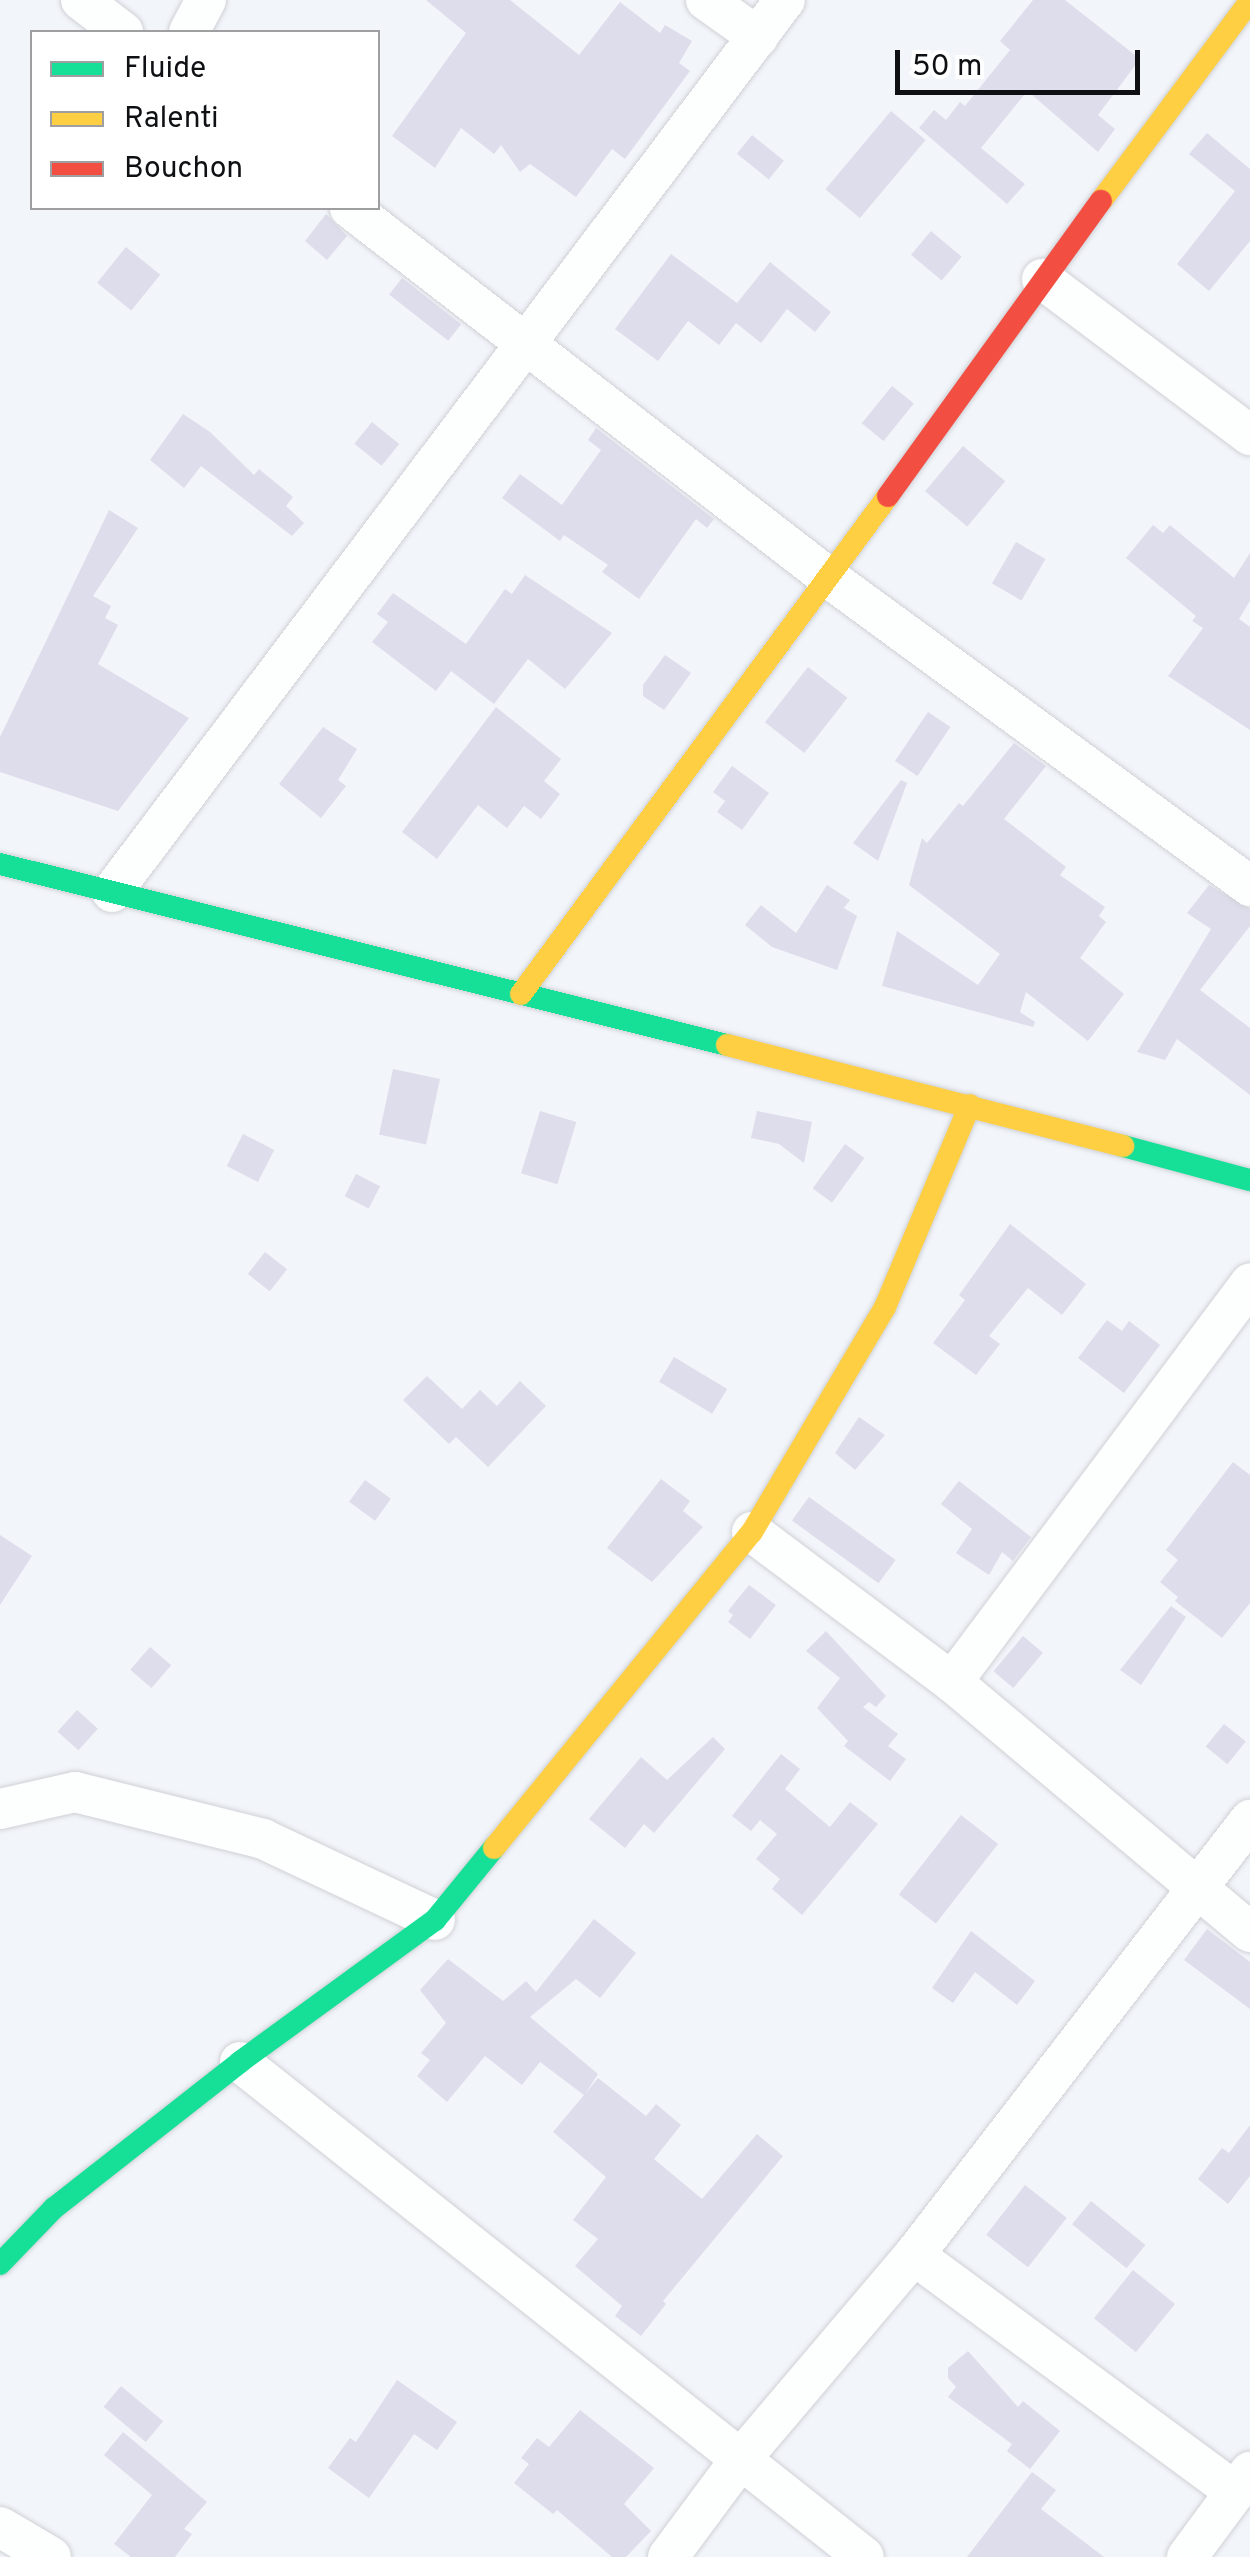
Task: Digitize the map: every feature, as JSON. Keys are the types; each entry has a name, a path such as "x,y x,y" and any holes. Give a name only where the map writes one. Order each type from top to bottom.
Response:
{"street":[{"path":"81,0 120,30"},
{"path":"190,30 206,0"},
{"path":"706,0 758,37"},
{"path":"112,892 786,0"},
{"path":"520,994 829,578 1042,278 1250,1"},
{"path":"353,210 829,578 1250,886"},
{"path":"1042,278 1250,435"},
{"path":"0,864 970,1105 1250,1180"},
{"path":"0,2264 54,2208 240,2062 435,1920 752,1532 886,1307 970,1105"},
{"path":"952,1682 1250,1284"},
{"path":"752,1532 952,1682 1250,1932"},
{"path":"0,1809 74,1792 262,1838 435,1920"},
{"path":"668,2557 740,2460 914,2255 1250,1820"},
{"path":"240,2062 864,2557"},
{"path":"914,2255 1242,2482 1187,2557"},
{"path":"0,2527 52,2557"}],"building":[{"path":"426,0 510,0 579,55 620,2 660,33 665,25 692,41 679,63 690,71 625,159 612,149 576,197 530,164 520,172 501,145 494,154 461,128 435,168 392,136 466,33"},
{"path":"1033,0 1065,0 1140,59 1098,115 1115,129 1098,152 1031,94 1025,94 981,148 1025,184 1007,204 919,128 934,110 946,120 960,102 965,106 1010,50 1000,41"},
{"path":"891,111 925,140 860,218 825,189"},
{"path":"1207,133 1250,169 1250,241 1209,291 1177,264 1235,191 1189,154"},
{"path":"752,135 784,161 769,179 737,154"},
{"path":"326,214 347,236 327,260 305,241"},
{"path":"931,231 962,257 942,280 911,255"},
{"path":"126,247 160,275 131,310 97,283"},
{"path":"671,254 737,303 770,262 831,312 815,332 787,309 761,343 736,323 719,345 688,321 658,361 615,329"},
{"path":"402,278 461,324 448,341 389,295"},
{"path":"892,386 914,404 884,441 862,423"},
{"path":"183,414 210,432 254,475 259,469 293,497 286,506 304,523 292,536 201,466 184,488 150,460"},
{"path":"372,422 399,444 382,466 354,444"},
{"path":"596,428 714,519 707,528 696,519 639,599 602,572 608,565 564,535 560,541 502,498 520,474 562,505 601,450 588,440"},
{"path":"963,446 1005,481 967,527 925,491"},
{"path":"109,510 138,528 93,596 111,606 105,618 118,625 98,664 189,718 118,811 0,772 0,737"},
{"path":"1153,525 1163,533 1170,525 1234,578 1250,553 1250,601 1239,619 1250,627 1250,730 1168,676 1203,628 1192,621 1196,616 1126,558"},
{"path":"1016,542 1045,559 1021,601 992,584"},
{"path":"525,575 612,633 565,689 528,659 494,704 451,671 436,691 372,642 388,622 377,614 393,593 466,644 505,589 512,594"},
{"path":"665,655 691,673 664,710 643,696 643,685"},
{"path":"808,667 847,698 804,753 765,722"},
{"path":"496,707 561,759 544,781 560,794 541,819 524,806 507,828 478,805 437,859 402,832"},
{"path":"928,712 950,727 917,776 895,761"},
{"path":"323,727 357,749 338,780 346,786 321,818 279,784"},
{"path":"1014,743 1046,766 1004,819 1066,867 1060,875 1105,907 1099,916 1106,922 1080,958 1124,994 1088,1041 1026,992 1020,1012 1035,1022 1033,1027 882,986 897,931 978,985 1000,954 909,885 922,838 927,843 959,803 963,806"},
{"path":"732,766 769,793 742,830 717,812 725,801 713,792"},
{"path":"901,780 907,783 878,861 853,843"},
{"path":"827,885 850,900 844,908 857,916 837,970 772,947 745,925 761,905 796,933"},
{"path":"1209,885 1250,909 1250,926 1200,990 1250,1028 1250,1095 1177,1039 1165,1060 1137,1052 1211,929 1187,913"},
{"path":"393,1069 440,1079 426,1145 379,1135"},
{"path":"540,1111 576,1122 557,1184 521,1173"},
{"path":"757,1111 812,1122 804,1163 779,1144 751,1138"},
{"path":"243,1134 274,1150 258,1182 227,1166"},
{"path":"845,1144 864,1158 832,1203 813,1188"},
{"path":"356,1174 380,1186 369,1209 345,1196"},
{"path":"1010,1224 1086,1284 1062,1315 1028,1288 989,1336 1000,1344 976,1375 933,1343 965,1300 959,1295"},
{"path":"265,1252 287,1269 270,1291 248,1274"},
{"path":"1107,1320 1122,1331 1129,1321 1160,1345 1124,1393 1078,1358"},
{"path":"674,1357 727,1389 712,1414 659,1382"},
{"path":"427,1376 462,1409 480,1390 497,1406 520,1381 546,1406 488,1467 456,1437 449,1444 403,1400"},
{"path":"859,1417 885,1435 855,1470 835,1453"},
{"path":"1233,1462 1250,1475 1250,1603 1222,1638 1175,1601 1178,1597 1160,1582 1178,1560 1166,1550"},
{"path":"661,1479 690,1501 683,1511 703,1527 652,1582 607,1548"},
{"path":"365,1480 391,1499 375,1521 349,1502"},
{"path":"959,1481 1031,1537 1013,1561 1002,1552 989,1575 956,1553 972,1529 941,1504"},
{"path":"809,1497 896,1560 879,1583 792,1520"},
{"path":"0,1535 32,1556 0,1605"},
{"path":"749,1585 776,1605 750,1639 728,1622 733,1615 728,1611"},
{"path":"1171,1606 1186,1617 1141,1685 1120,1670"},
{"path":"826,1631 886,1696 876,1707 869,1702 863,1707 898,1734 888,1746 906,1759 890,1781 844,1746 848,1741 817,1708 840,1678 806,1651"},
{"path":"1023,1636 1043,1653 1013,1688 993,1671"},
{"path":"150,1647 171,1665 151,1688 130,1670"},
{"path":"77,1710 98,1729 78,1750 58,1732"},
{"path":"1224,1724 1246,1742 1228,1764 1206,1747"},
{"path":"713,1737 725,1749 654,1833 644,1824 625,1848 589,1819 641,1757 667,1780"},
{"path":"781,1754 800,1769 785,1789 830,1827 850,1802 878,1824 802,1915 772,1889 780,1879 756,1859 777,1834 760,1820 751,1831 732,1816"},
{"path":"961,1815 998,1844 936,1924 899,1895"},
{"path":"594,1919 636,1953 600,1998 576,1979 530,2017 598,2074 585,2094 598,2078 646,2116 656,2104 681,2125 654,2159 702,2199 757,2134 783,2156 663,2301 666,2304 641,2336 615,2316 622,2306 575,2266 598,2239 573,2220 606,2177 553,2132 584,2095 540,2062 522,2085 485,2056 447,2102 417,2076 430,2060 421,2053 446,2023 420,1990 448,1959 503,2001 526,1981 536,1992"},
{"path":"1207,1929 1250,1962 1250,2009 1184,1960"},
{"path":"971,1931 1035,1981 1017,2005 975,1972 953,2003 932,1988"},
{"path":"1250,2125 1250,2176 1228,2204 1198,2179 1222,2148 1229,2153"},
{"path":"1025,2185 1067,2218 1028,2267 986,2235"},
{"path":"1091,2201 1145,2245 1127,2268 1072,2224"},
{"path":"1133,2270 1175,2304 1136,2352 1094,2318"},
{"path":"968,2351 1018,2407 1023,2401 1060,2431 1030,2469 1007,2451 1012,2444 948,2397 956,2387 948,2378 948,2368"},
{"path":"397,2380 457,2422 437,2450 414,2434 369,2498 328,2468 350,2438 356,2442"},
{"path":"121,2386 163,2421 146,2442 104,2407"},
{"path":"580,2410 654,2468 624,2504 651,2531 626,2557 612,2557 557,2510 553,2514 514,2483 529,2464 521,2458 537,2438 549,2447"},
{"path":"123,2432 207,2502 184,2529 192,2534 175,2557 131,2557 114,2544 152,2495 104,2455"},
{"path":"1032,2472 1056,2490 1041,2509 1104,2557 967,2557"}],"traffic: fast":[{"path":"0,864 727,1045"},
{"path":"1123,1146 1250,1180"},
{"path":"0,2264 54,2208 240,2062 435,1920 494,1848"}],"traffic: slow":[{"path":"1101,201 1250,1"},
{"path":"521,994 888,496"},
{"path":"727,1045 1123,1146"},
{"path":"494,1848 752,1532 885,1307 970,1105"}],"traffic: jam":[{"path":"888,496 1101,201"}]}
